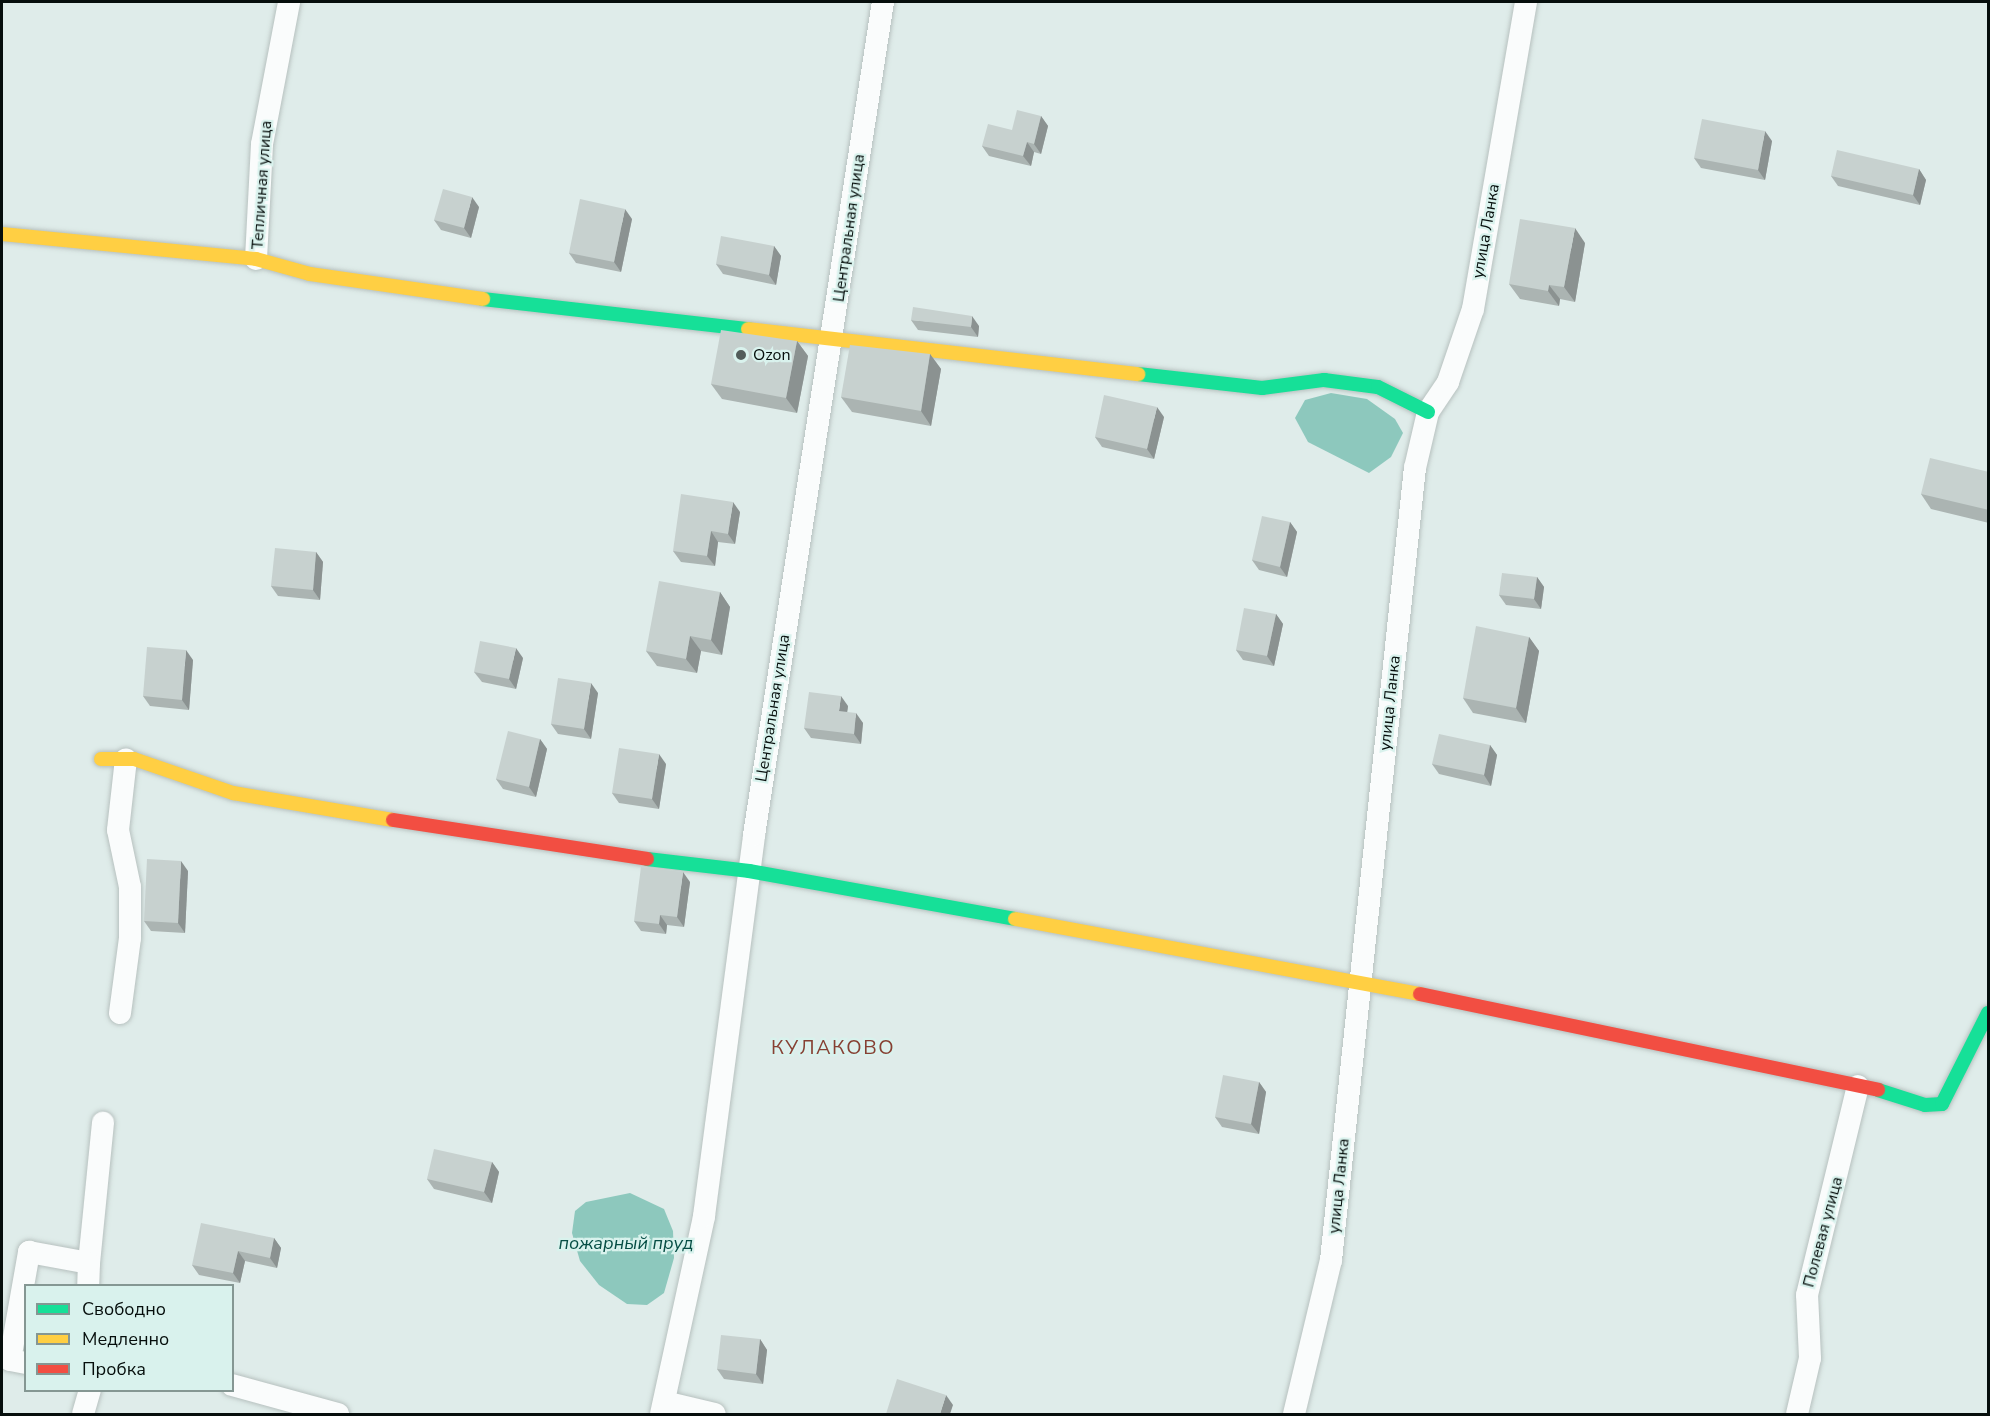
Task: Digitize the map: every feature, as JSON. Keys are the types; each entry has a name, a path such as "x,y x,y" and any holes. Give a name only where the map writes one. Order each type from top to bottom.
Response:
{"street":[{"name":"Тепличная улица","path":"2,234 256,259 262,144 289,2"},
{"name":"Центральная улица","path":"663,1408 704,1215 749,871 833,339 883,2"},
{"name":"улица Ланка","path":"1294,1414 1331,1260 1415,468 1428,412 1448,382 1473,309 1526,2"},
{"path":"256,259 424,292 1262,388 1324,380 1378,387 1428,412"},
{"path":"101,759 126,759 233,793 583,852 749,871 1360,982 1858,1086 1924,1105 1942,1104 1989,1013"},
{"path":"120,1013 130,938 130,886 118,830 126,759"},
{"name":"Полевая улица","path":"1797,1414 1810,1359 1807,1295 1858,1086"},
{"path":"24,1363 10,1360 28,1252 89,1274 103,1123"},
{"path":"234,1386 338,1414"},
{"path":"83,1414 89,1392"},
{"path":"663,1408 715,1414"}],"water":[{"path":"1331,393 1367,399 1395,419 1403,433 1391,457 1369,473 1308,442 1295,418 1305,400"},
{"name":"пожарный пруд","path":"630,1193 664,1209 673,1231 674,1258 664,1293 647,1305 627,1304 599,1285 580,1261 572,1233 575,1211 586,1202"}],"building":[{"path":"1017,110 1041,116 1034,144 1027,142 1023,156 982,146 988,124 1012,130"},
{"path":"1702,119 1765,131 1758,170 1694,158"},
{"path":"1837,150 1919,169 1913,195 1831,176"},
{"path":"443,189 472,197 464,228 434,220"},
{"path":"580,199 625,209 614,262 569,253"},
{"path":"1520,219 1575,228 1564,287 1549,285 1548,291 1509,284"},
{"path":"721,236 774,246 769,275 716,264"},
{"path":"913,307 972,316 971,327 911,320"},
{"path":"721,330 797,341 786,398 711,384"},
{"path":"850,345 930,354 921,411 841,397"},
{"path":"1104,395 1157,407 1147,449 1095,437"},
{"path":"1930,458 1989,472 1989,510 1921,494"},
{"path":"681,494 733,502 728,534 711,531 707,556 673,551"},
{"path":"1262,516 1290,522 1280,567 1252,560"},
{"path":"275,548 316,552 313,590 271,586"},
{"path":"1502,573 1537,577 1534,599 1499,595"},
{"path":"659,581 720,592 711,640 690,636 686,659 646,651"},
{"path":"1244,608 1276,614 1267,656 1236,650"},
{"path":"1476,626 1529,637 1516,708 1463,698"},
{"path":"480,641 516,648 509,679 474,672"},
{"path":"147,647 186,650 182,700 143,696"},
{"path":"558,678 591,683 584,729 551,724"},
{"path":"809,692 841,696 839,711 856,713 854,734 804,728"},
{"path":"508,731 540,739 529,787 496,779"},
{"path":"1439,734 1490,745 1484,775 1432,764"},
{"path":"619,748 659,754 652,799 612,793"},
{"path":"147,859 181,861 178,923 144,921"},
{"path":"641,867 683,872 677,917 660,915 659,924 634,921"},
{"path":"1223,1075 1259,1082 1251,1124 1215,1117"},
{"path":"434,1149 492,1162 484,1192 427,1179"},
{"path":"201,1223 274,1238 270,1258 238,1251 233,1273 192,1265"},
{"path":"721,1335 760,1339 756,1374 717,1369"},
{"path":"897,1379 946,1395 940,1414 886,1414"}],"traffic: fast":[{"path":"483,299 748,329"},
{"path":"1138,374 1262,388 1324,380 1378,387 1428,412"},
{"path":"647,859 749,871 1015,919"},
{"path":"1878,1090 1925,1105 1942,1104 1988,1013"}],"traffic: slow":[{"path":"2,234 256,259 310,274 483,299"},
{"path":"748,329 1138,374"},
{"path":"101,759 134,759 233,793 393,820"},
{"path":"1015,919 1420,994"}],"traffic: jam":[{"path":"393,820 647,859"},
{"path":"1420,994 1878,1090"}],"place":[{"name":"Ozon","path":"741,355"}],"district":[{"name":"КУЛАКОВО","path":"833,1047"}]}
